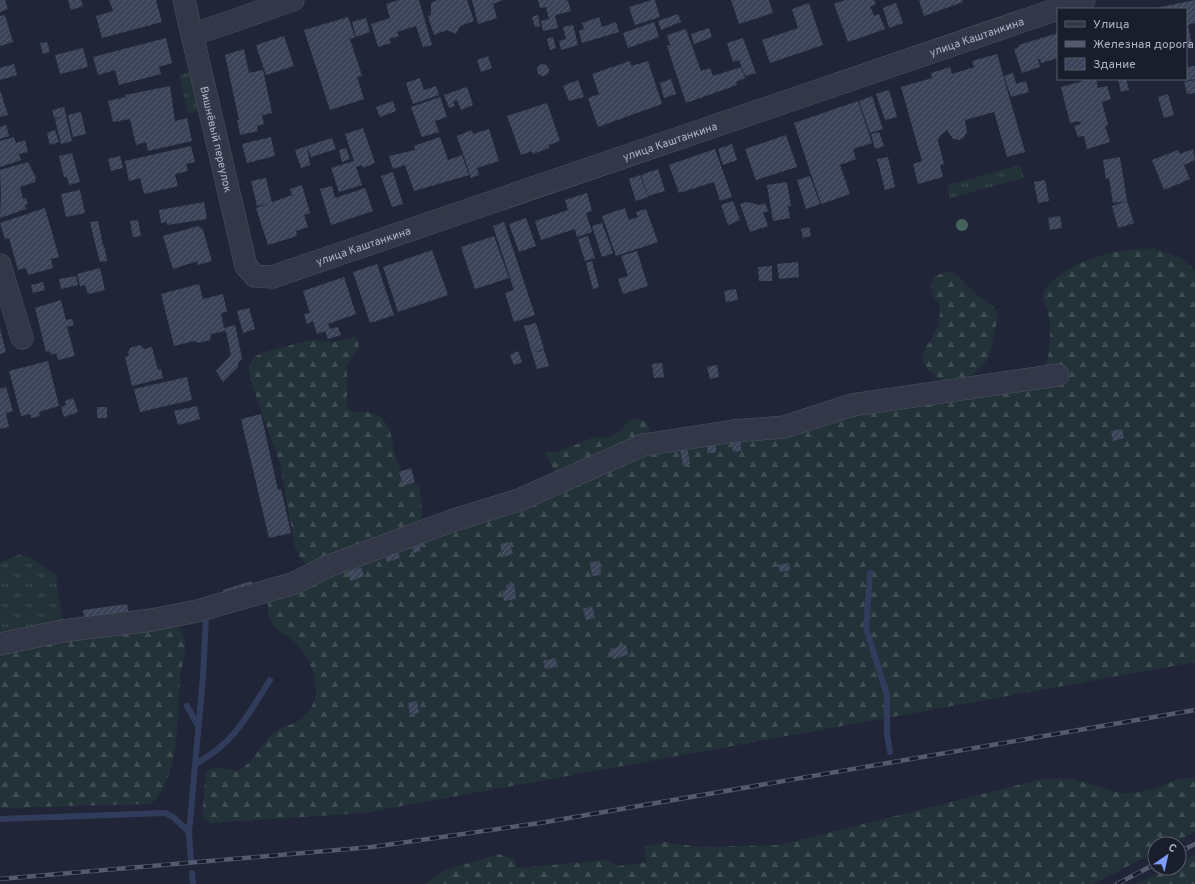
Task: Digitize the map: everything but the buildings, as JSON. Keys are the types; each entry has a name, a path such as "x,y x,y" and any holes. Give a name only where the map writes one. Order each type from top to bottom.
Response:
{"street":[{"name":"Вишнёвый переулок","path":"184,0 246,266 255,276"},
{"path":"192,35 293,0"},
{"name":"улица Каштанкина","path":"1060,8 1083,0"},
{"name":"улица Каштанкина","path":"255,276 272,277 1057,9"},
{"path":"0,265 5,300 22,338"},
{"path":"0,644 62,631 152,620 197,611 295,583 326,568 454,520 519,500 643,445 734,432 784,427 852,405 1058,375"}],"green space":[{"path":"190,72 200,111 188,114 179,75"},
{"path":"1020,165 1024,178 950,198 947,185"},
{"path":"1153,248 1181,258 1195,270 1195,662 363,813 212,823 203,818 205,779 207,771 215,767 238,771 244,767 273,733 302,719 311,707 315,698 315,678 312,668 295,642 273,625 268,613 269,599 307,565 300,557 295,547 280,464 250,379 249,365 256,356 309,340 333,342 354,337 358,340 359,348 347,366 347,408 357,412 374,414 386,423 391,435 397,462 405,479 420,486 422,516 431,536 562,488 545,451 555,453 592,438 611,437 621,430 629,420 639,418 647,423 651,434 885,403 1043,373 1048,358 1050,328 1043,295 1046,288 1052,281 1071,268 1093,258 1126,250"},
{"path":"951,271 976,294 994,307 997,317 992,346 985,362 974,373 967,377 947,383 932,373 925,365 923,358 925,350 938,324 940,312 940,307 932,294 931,284 934,276"},
{"path":"20,554 38,563 56,576 62,619 61,624 0,641 0,563"},
{"path":"176,623 184,636 185,650 180,679 175,745 172,763 167,779 160,793 151,804 0,808 0,654 61,638"},
{"path":"1071,778 1123,794 1160,787 1180,778 1195,778 1195,832 1187,836 1147,836 1147,856 1093,884 425,884 446,870 498,854 514,859 517,868 608,860 618,866 647,862 644,847 665,842 698,847 780,845 1042,779"},
{"path":"1195,855 1195,884 1136,884 1152,876 1187,876 1187,859"}],"waterway":[{"path":"870,573 866,628 887,695 887,734 890,752"},
{"path":"191,860 189,832 203,677 206,617"},
{"path":"195,764 220,748 230,738 246,717 270,680"},
{"path":"187,706 198,726"},
{"path":"0,819 165,813 173,817 189,832"},
{"path":"192,873 193,884"}],"railway":[{"path":"0,879 372,847 540,823 1195,710"},
{"path":"1187,848 1195,844"},
{"path":"1117,884 1147,868"}]}
